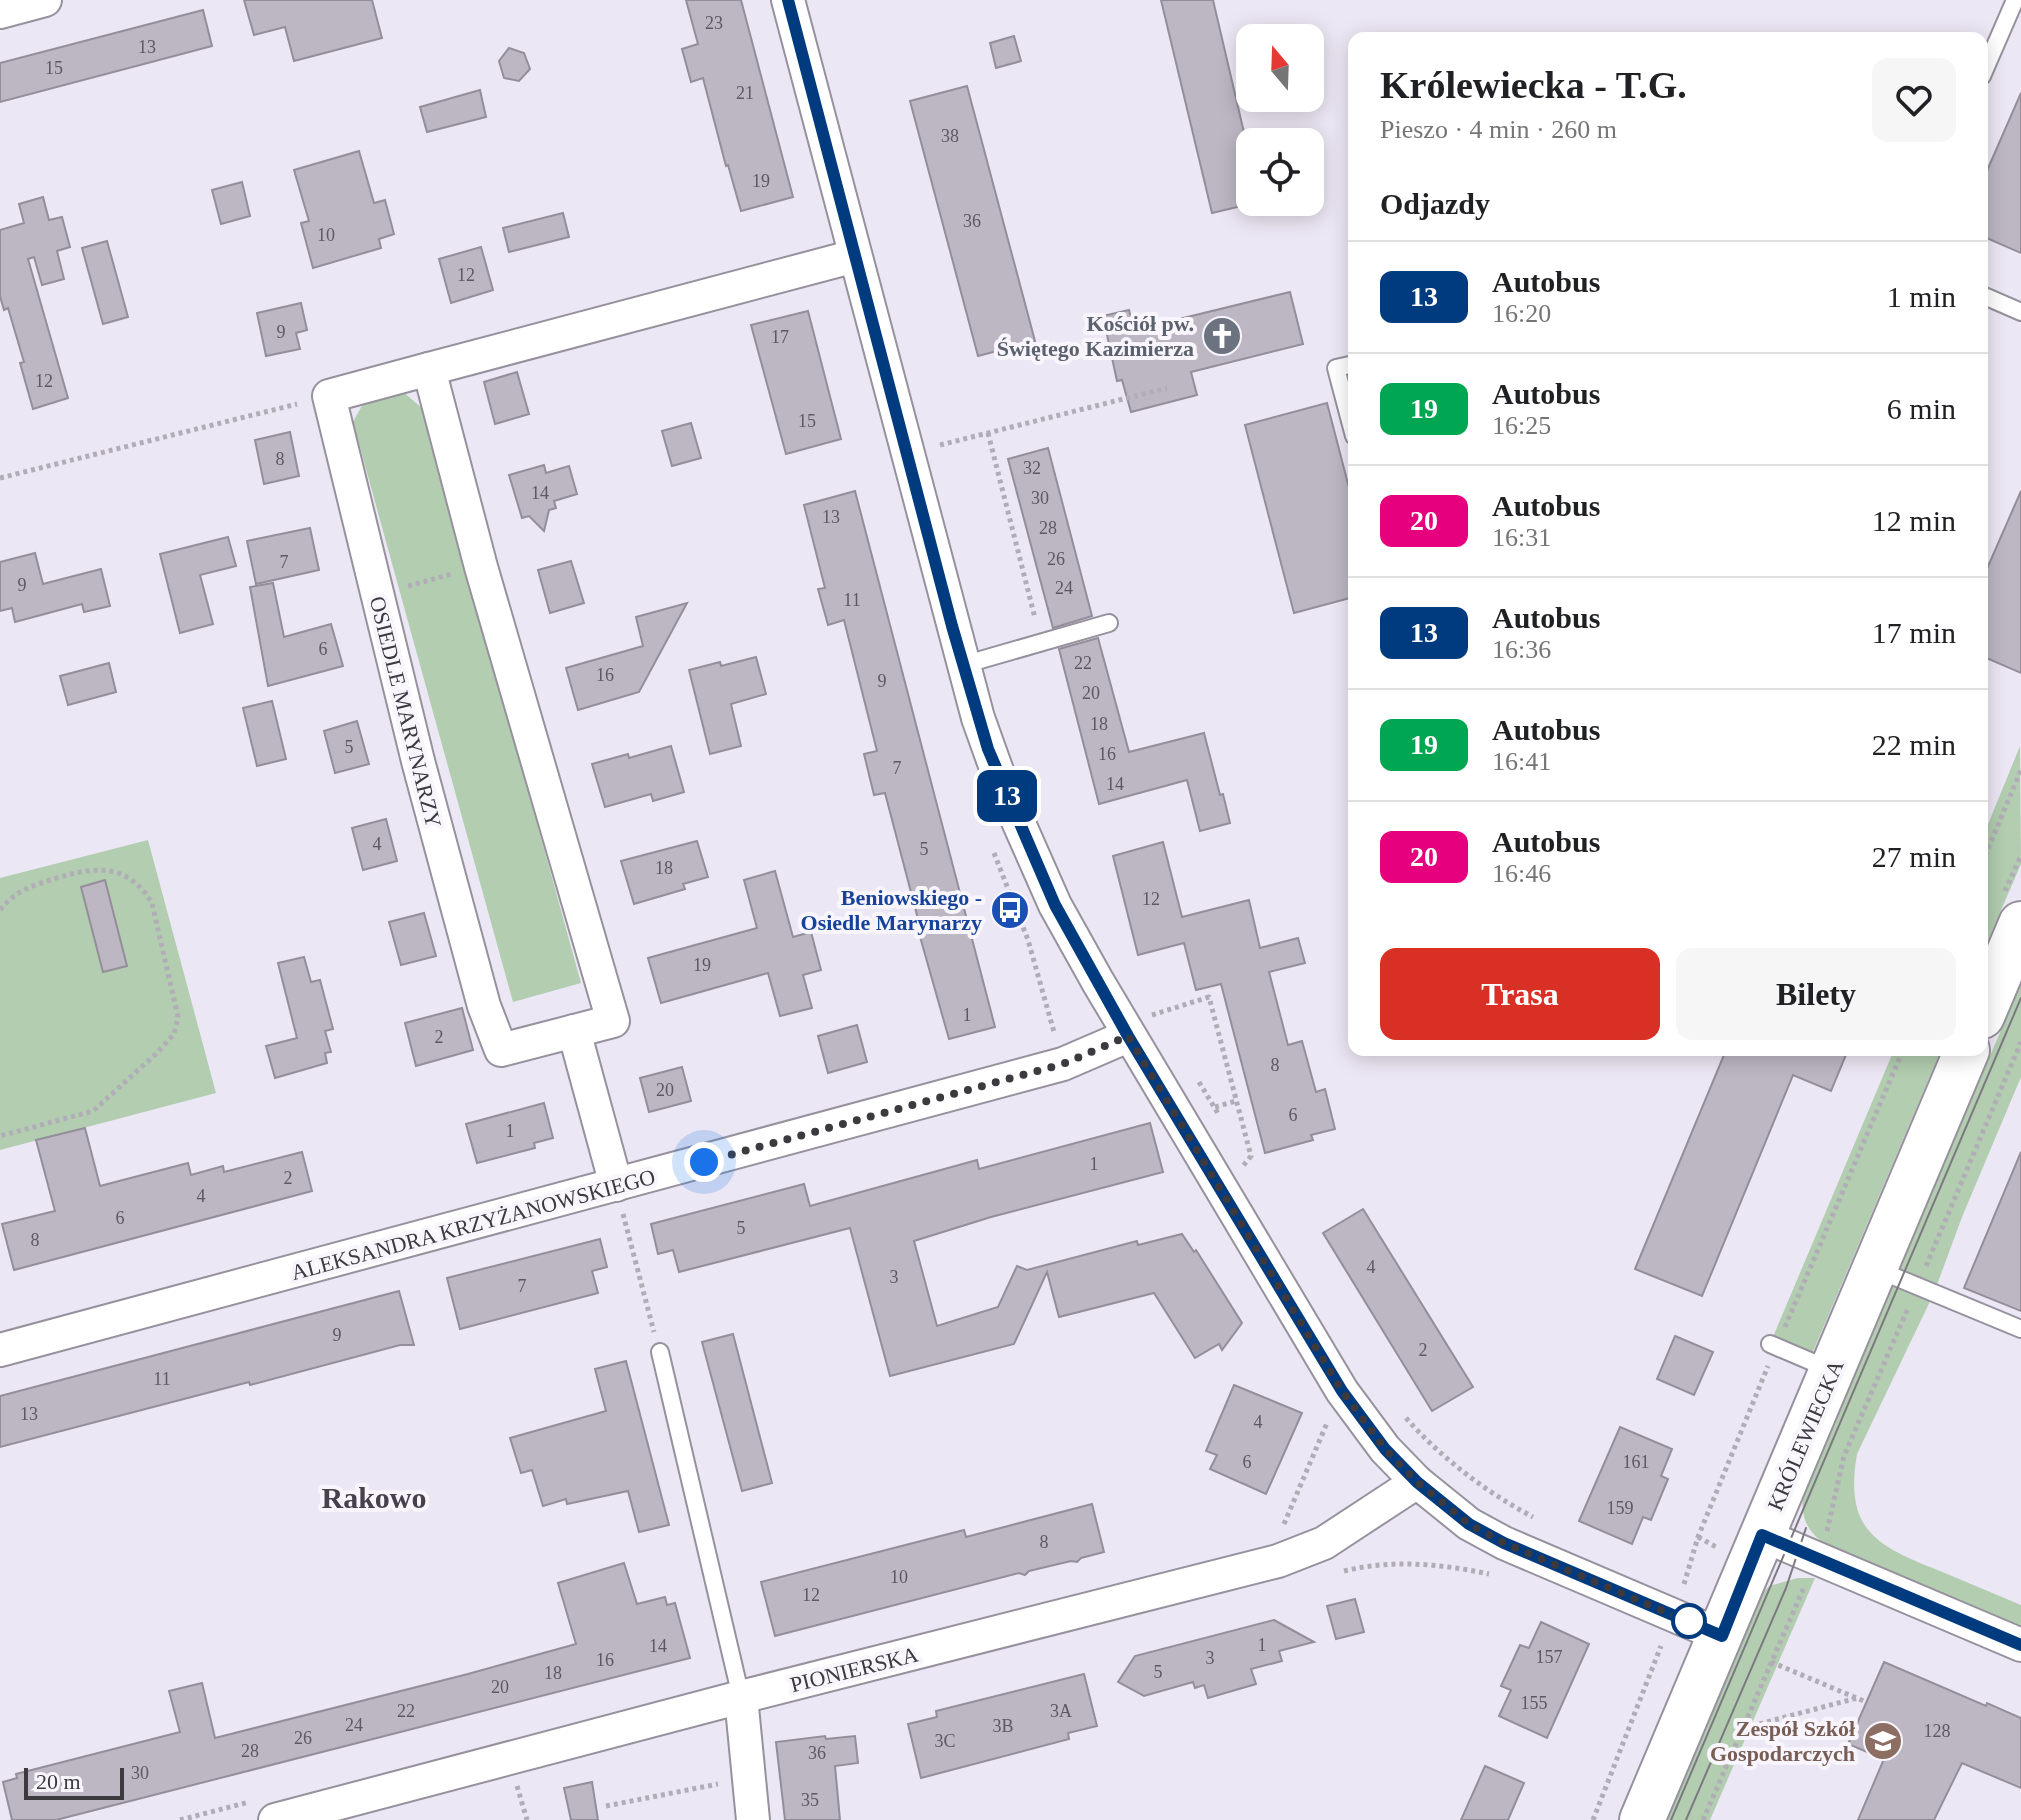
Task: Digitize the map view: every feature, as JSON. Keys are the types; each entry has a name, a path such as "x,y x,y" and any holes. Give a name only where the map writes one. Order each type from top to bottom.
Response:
{"main road":[{"path":"1988,1002 2021,924"},
{"name":"KRÓLEWIECKA","path":"1642,1820 1964,1056"}],"street":[{"path":"0,12 45,0"},
{"path":"788,0 963,665 988,749 1055,905 1141,1031 1342,1391 1385,1449 1417,1482 1469,1524 1504,1543 1722,1636"},
{"path":"329,396 855,256"},
{"name":"OSIEDLE MARYNARZY","path":"329,396 376,594 484,1006 501,1050 613,1021 481,567 429,369"},
{"path":"574,1031 618,1193"},
{"name":"ALEKSANDRA KRZYŻANOWSKIEGO","path":"0,1350 618,1193 1063,1064 1141,1031"},
{"name":"PIONIERSKA","path":"266,1810 741,1697 1278,1561 1324,1543 1417,1482"},
{"path":"1762,1535 2021,1645"},
{"path":"741,1697 753,1820"}],"lane":[{"path":"1988,62 2015,0"},
{"path":"1988,298 2021,312"},
{"path":"1348,365 1336,368 1348,413"},
{"path":"963,665 1109,623"},
{"path":"1875,1269 2021,1329"},
{"path":"1770,1344 1831,1371"},
{"path":"660,1352 741,1697"}],"path":[{"path":"946,444 1167,388"},
{"path":"0,478 329,396"},
{"path":"988,433 1041,642"},
{"path":"376,594 481,567"},
{"path":"1988,849 2021,770"},
{"path":"0,910 12,895 27,887 87,869 128,877 142,886 152,903 178,1017 174,1034 157,1053 93,1111 0,1136"},
{"path":"1141,1031 1145,1018 1209,997 1251,1156"},
{"path":"1703,1820 1817,1559 1827,1531 1844,1456 2021,1042"},
{"path":"1196,1077 1224,1126"},
{"path":"1215,1107 1236,1101"},
{"path":"1234,1155 1240,1170"},
{"path":"618,1193 660,1352"},
{"path":"1402,1413 1457,1467 1509,1504 1544,1523"},
{"path":"1283,1527 1331,1415"},
{"path":"1335,1574 1372,1566 1440,1565 1498,1576"},
{"path":"1676,1579 1685,1580"},
{"path":"1593,1820 1675,1615"},
{"path":"1771,1662 1866,1702"},
{"path":"1743,1728 1857,1698"},
{"path":"606,1806 749,1778"},
{"path":"502,1789 517,1785 527,1820"},
{"path":"180,1820 266,1810"}],"green space":[{"path":"402,391 423,409 581,983 513,1002 353,422 364,402"},
{"path":"2020,746 2021,864 1988,940 1988,824"},
{"path":"148,840 216,1093 0,1150 0,878"},
{"path":"2021,983 2021,1077 1962,1217 1934,1293 1857,1454 1854,1480 1855,1501 1861,1518 1882,1543 1918,1562 2021,1605 2021,1628 1830,1548 1808,1526 1802,1505 1803,1496"},
{"path":"1891,1056 1938,1056 1809,1361 1770,1344"},
{"path":"1798,1578 1815,1578 1710,1820 1663,1820 1759,1597 1769,1586"}],"building":[{"path":"244,0 372,0 382,38 294,61 285,27 254,35"},
{"path":"686,0 741,0 793,197 741,211 703,78 691,82 682,49 698,44"},
{"path":"1161,0 1213,0 1236,98 1236,112 1239,112 1243,128 1236,128 1236,207 1212,213"},
{"path":"203,10 212,46 0,102 0,63"},
{"path":"1014,36 1021,61 996,68 990,43"},
{"path":"509,48 524,53 530,69 519,81 504,78 499,61"},
{"path":"967,86 1035,341 978,356 910,101"},
{"path":"480,90 486,117 427,132 420,107"},
{"path":"2021,93 2021,253 1988,239 1988,168"},
{"path":"359,151 374,203 385,200 394,234 379,239 381,248 313,268 301,223 309,221 294,170"},
{"path":"242,182 250,216 221,224 212,190"},
{"path":"43,197 49,220 62,217 70,247 57,251 64,279 42,285 34,257 28,259 68,398 33,409 20,363 24,362 8,308 4,310 0,296 0,230 24,223 19,204"},
{"path":"563,213 569,237 509,252 503,228"},
{"path":"107,241 128,317 103,324 82,248"},
{"path":"481,247 493,290 451,303 439,259"},
{"name":"Kościół pw. Świętego Kazimierza","path":"1290,292 1303,344 1191,372 1197,395 1131,412 1122,380 1117,381 1103,316 1129,310 1134,330"},
{"path":"301,303 307,330 296,333 300,349 266,356 257,313"},
{"path":"808,311 841,439 786,454 751,325"},
{"path":"517,372 529,414 495,424 484,382"},
{"path":"1327,403 1348,484 1348,599 1294,613 1245,425"},
{"path":"691,423 701,458 672,466 662,431"},
{"path":"290,432 299,476 264,484 255,440"},
{"path":"1048,448 1092,616 1053,628 1008,459"},
{"path":"544,465 546,473 569,466 577,494 554,501 556,508 549,510 544,531 529,516 522,518 509,475"},
{"path":"855,491 995,1027 949,1039 915,919 918,919 885,793 874,795 864,754 877,751 844,620 828,625 818,589 825,588 804,505"},
{"path":"2021,491 2021,673 1988,659 1988,566"},
{"path":"310,528 319,570 256,584 247,541"},
{"path":"228,537 236,566 200,575 213,624 180,633 160,554"},
{"path":"35,553 43,584 101,569 110,606 84,612 82,604 15,622 12,608 0,611 0,562"},
{"path":"571,561 584,603 550,613 538,570"},
{"path":"273,583 284,637 331,624 343,666 268,686 250,587"},
{"path":"687,603 639,692 578,710 566,668 643,646 636,617"},
{"path":"1098,638 1129,752 1204,733 1230,823 1200,831 1187,780 1099,804 1059,649"},
{"path":"756,657 766,694 731,704 741,746 710,754 689,670"},
{"path":"109,663 116,692 68,705 60,676"},
{"path":"272,701 286,759 257,766 243,708"},
{"path":"357,721 369,764 335,773 324,731"},
{"path":"671,746 684,792 653,801 651,794 605,807 592,764"},
{"path":"386,819 397,861 363,870 352,828"},
{"path":"697,841 708,877 683,884 685,889 634,904 621,861"},
{"path":"1163,842 1182,917 1249,900 1260,948 1298,938 1305,963 1269,972 1288,1045 1302,1041 1316,1092 1325,1089 1335,1129 1311,1135 1313,1140 1265,1153 1221,984 1196,990 1184,943 1138,955 1113,856"},
{"path":"775,871 793,937 811,932 821,970 803,975 812,1008 780,1016 768,973 661,1003 648,958 757,928 744,880"},
{"path":"105,880 127,966 103,972 81,887"},
{"path":"424,913 436,956 401,965 389,922"},
{"path":"304,957 311,982 320,980 333,1029 325,1031 331,1052 325,1053 327,1063 275,1078 266,1046 297,1038 278,963"},
{"path":"462,1008 473,1050 416,1066 405,1023"},
{"path":"857,1025 867,1062 828,1073 818,1036"},
{"path":"1724,1056 1846,1056 1831,1091 1793,1075 1702,1296 1635,1269"},
{"path":"682,1067 691,1101 649,1112 640,1078"},
{"path":"544,1103 553,1138 534,1143 535,1148 477,1163 466,1124"},
{"path":"1150,1123 1163,1172 991,1217 914,1241 937,1326 998,1307 1017,1266 1027,1270 1137,1241 1138,1245 1182,1234 1194,1252 1196,1250 1242,1323 1222,1350 1219,1344 1195,1358 1154,1293 1059,1317 1047,1272 1014,1344 890,1376 850,1228 679,1272 673,1250 658,1254 651,1224 804,1184 810,1206 977,1160 979,1169"},
{"path":"85,1128 100,1186 188,1163 191,1175 223,1166 224,1172 302,1152 312,1191 14,1270 2,1224 55,1211 36,1140"},
{"path":"2021,1152 2021,1311 1964,1288"},
{"path":"1363,1209 1473,1387 1432,1411 1323,1233"},
{"path":"600,1239 607,1267 592,1271 598,1293 460,1329 447,1278"},
{"path":"399,1291 414,1345 400,1345 250,1385 249,1382 0,1447 0,1396"},
{"path":"733,1334 772,1483 742,1491 702,1342"},
{"path":"1675,1336 1713,1352 1694,1395 1657,1379"},
{"path":"626,1361 669,1525 639,1532 628,1491 567,1504 566,1499 543,1506 532,1470 521,1473 510,1438 606,1411 595,1369"},
{"path":"1234,1385 1302,1413 1266,1494 1210,1469 1217,1455 1206,1451"},
{"path":"1620,1427 1672,1449 1661,1476 1668,1479 1651,1520 1643,1517 1632,1544 1579,1521"},
{"path":"1092,1504 1104,1552 1077,1562 1029,1571 1025,1575 1019,1573 775,1636 761,1582 964,1530 966,1537"},
{"path":"624,1563 637,1604 665,1597 667,1605 675,1603 690,1658 56,1820 12,1820 3,1782 17,1778 16,1774 180,1732 169,1691 202,1683 215,1738 576,1644 558,1583"},
{"path":"1355,1599 1364,1632 1336,1639 1327,1606"},
{"path":"1274,1620 1314,1642 1279,1651 1282,1661 1251,1669 1256,1684 1208,1698 1204,1685 1195,1688 1193,1682 1144,1696 1118,1682 1135,1656"},
{"path":"1541,1622 1589,1644 1547,1738 1499,1716 1511,1690 1501,1686 1520,1645 1529,1648"},
{"path":"1884,1662 2021,1718 2021,1788 1962,1763 1934,1820 1858,1820 1884,1759 1848,1744"},
{"path":"1084,1674 1097,1726 1068,1733 1069,1739 921,1778 908,1724 937,1717 936,1711"},
{"path":"825,1736 826,1739 855,1736 858,1763 835,1766 840,1820 785,1820 776,1742"},
{"path":"1485,1766 1524,1783 1508,1820 1461,1820"},
{"path":"592,1782 598,1820 571,1820 564,1788"}],"tram line":[{"path":"1671,1820 2021,998"},
{"path":"1686,1820 1786,1588 1806,1528"}],"bus line":[{"name":"13","path":"788,0 952,626 978,718 1002,785 1055,905 1128,1036 1342,1391 1385,1449 1417,1482 1469,1524 1504,1543 1722,1636 1762,1535 2021,1645"}],"place":[{"name":"Kościół pw. Świętego Kazimierza","path":"1222,336"},
{"name":"Beniowskiego - Osiedle Marynarzy","path":"1010,910"},
{"name":"Zespół Szkół Gospodarczych","path":"1883,1741"}],"district":[{"name":"Rakowo","path":"374,1498"}],"route":[{"path":"704,1162 1063,1064 1128,1036 1342,1391 1385,1449 1417,1482 1469,1524 1504,1543 1696,1625 1689,1621"}]}
